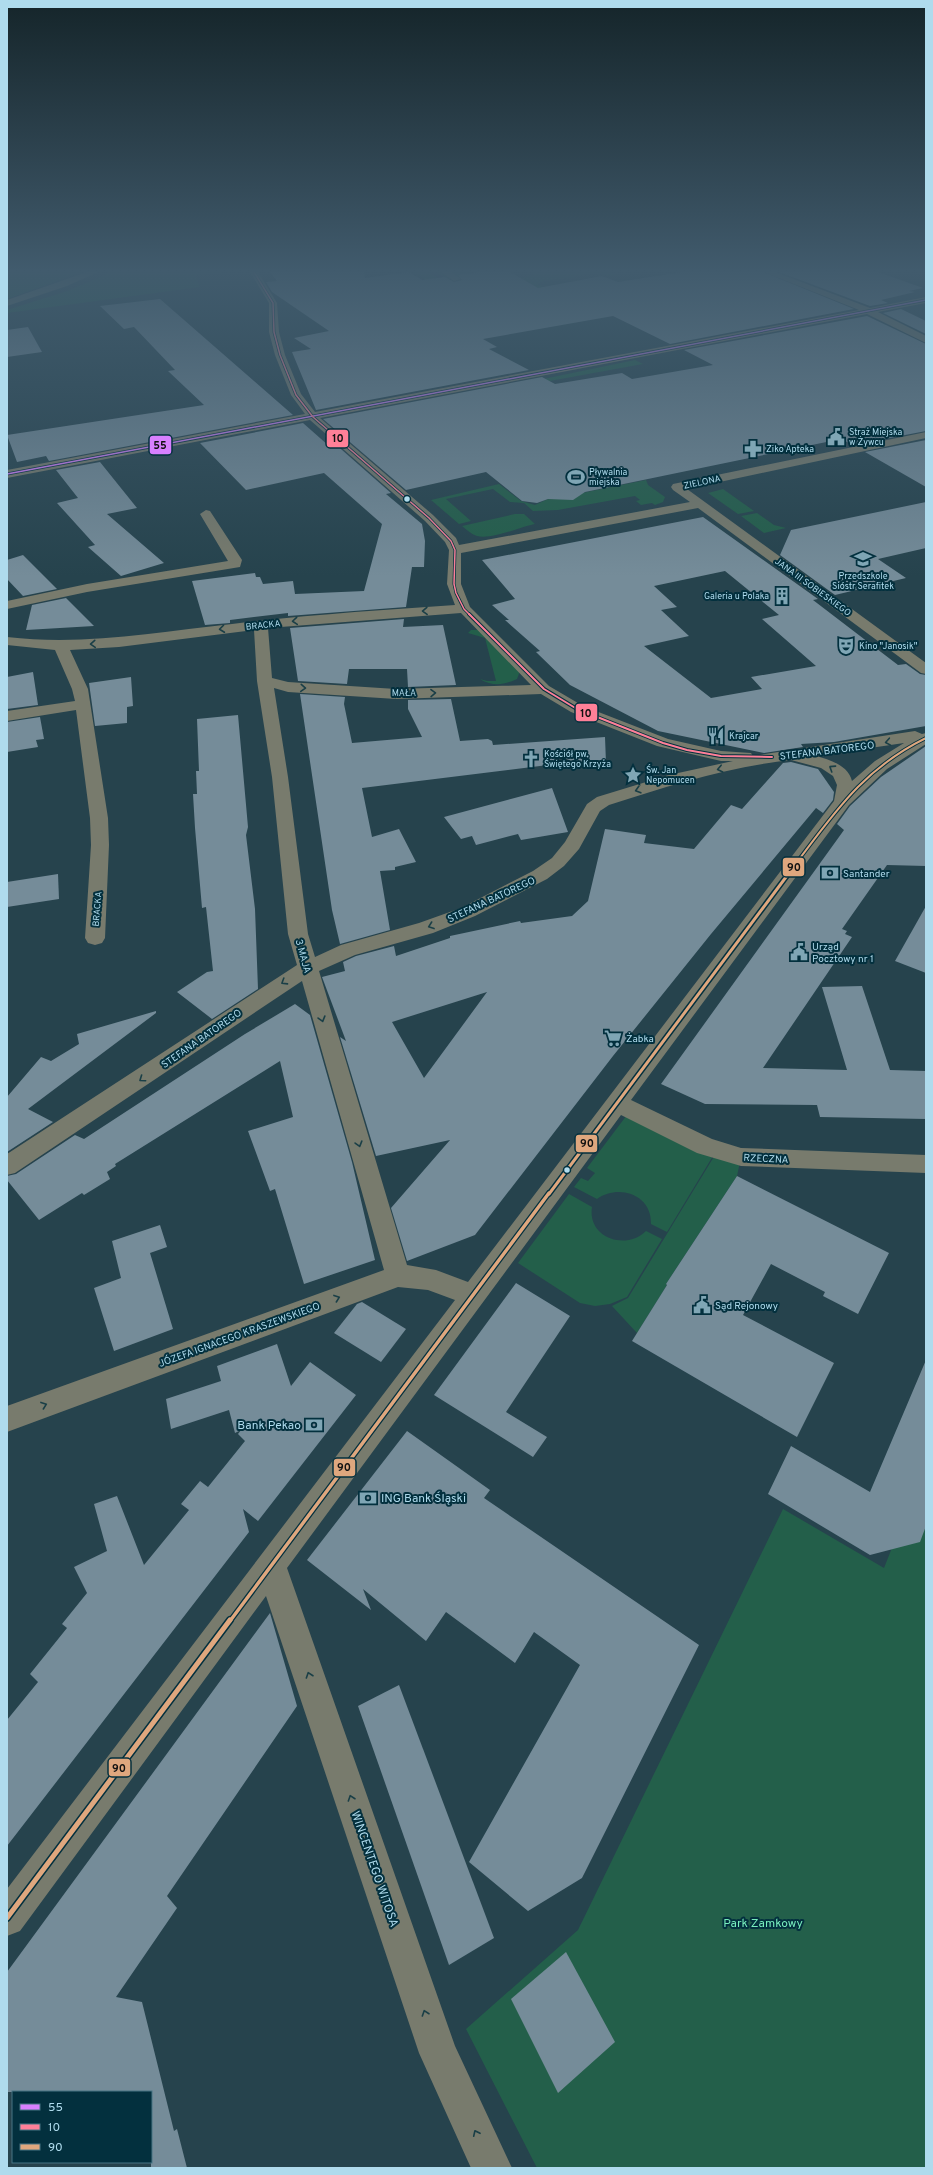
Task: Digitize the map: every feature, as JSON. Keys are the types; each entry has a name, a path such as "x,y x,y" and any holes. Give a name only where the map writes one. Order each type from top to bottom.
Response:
{"street":[{"path":"287,374 296,395 313,417 429,518 451,541 455,550 454,584 456,593 464,609 544,689 577,709 663,743 721,756 780,756 823,763 842,776 845,784 843,801"},
{"path":"7,474 538,374"},
{"name":"ZIELONA","path":"699,504 677,487 926,435"},
{"name":"ZIELONA","path":"455,550 699,504"},
{"name":"JANA III SOBIESKIEGO","path":"699,504 926,670"},
{"path":"7,605 87,588 235,564 206,514"},
{"name":"BRACKA","path":"7,641 62,646 400,612 464,609"},
{"name":"3 MAJA","path":"261,625 265,681 280,777 298,934 398,1276"},
{"name":"BRACKA","path":"62,646 62,651 80,689 83,704 100,838 99,893 94,938"},
{"name":"MAŁA","path":"265,681 288,687 396,694 544,689"},
{"path":"7,716 83,704"},
{"name":"STEFANA BATOREGO","path":"7,1166 136,1083 264,995 307,968 348,950 426,928 468,912 510,892 540,875 558,862 573,845 593,808 598,803 616,796 675,779 780,756 866,745 926,733"},
{"path":"7,1918 843,801 863,779 885,761 926,738"},
{"path":"663,743 680,756 684,765 683,771 675,779"},
{"name":"RZECZNA","path":"617,1103 705,1146 741,1158 926,1164"},
{"name":"JÓZEFA IGNACEGO KRASZEWSKIEGO","path":"7,1419 398,1276 416,1275 436,1280 472,1296"},
{"name":"WINCENTEGO WITOSA","path":"271,1565 438,2053 492,2168"}],"green space":[{"path":"570,374 591,374 528,385 524,383"},
{"path":"646,480 648,485 665,497 663,502 655,505 652,503 641,505 636,501 640,500 635,496 558,510 533,511 524,503 510,502 493,489 446,499 471,521 459,524 431,500 499,484 521,501 535,505 548,499 575,498 582,493"},
{"path":"723,489 754,511 738,514 708,493"},
{"path":"757,513 774,525 786,528 764,533 741,516"},
{"path":"515,514 524,514 535,524 483,537 469,532 462,526"},
{"path":"471,630 478,630 520,671 517,679 508,683 494,684 480,679 496,681 485,638 468,633"},
{"path":"630,1111 716,1151 667,1232 651,1224 650,1214 646,1205 640,1199 632,1195 624,1192 614,1192 597,1199 574,1187 581,1178 588,1181 595,1173 587,1168"},
{"path":"718,1150 741,1157 737,1176 666,1284 667,1285 637,1333 612,1306 628,1298"},
{"path":"569,1194 592,1207 592,1218 596,1227 610,1238 628,1240 638,1237 646,1231 662,1239 627,1297 610,1304 595,1306 580,1303 518,1263"},
{"name":"Park Zamkowy","path":"926,1462 926,2168 537,2168 466,2029 578,1930 783,1509 884,1568"}],"building":[{"path":"171,374 245,374 293,415 49,461 46,456 17,462 7,435 204,405"},
{"path":"301,374 510,374 316,410"},
{"path":"619,374 623,374 632,379 664,374 926,374 926,431 853,445 841,439 585,492 573,500 548,499 537,503 522,501 486,472 406,490 323,419 542,377 555,384"},
{"path":"303,423 329,446 325,435 391,493 386,494 422,524 425,541 424,567 412,567 406,607 288,616 288,613 230,620 230,623 205,625 192,581 255,573 256,577 260,577 263,584 293,581 295,594 364,591 382,524 324,473 246,490 200,443"},
{"path":"926,440 926,487 865,452"},
{"path":"100,462 137,508 107,514 164,563 121,576 88,547 95,545 57,503 78,498 56,470"},
{"path":"926,502 926,548 878,559 906,578 835,595 780,555 791,530"},
{"path":"703,517 818,599 813,600 898,665 906,664 920,674 926,675 926,726 834,742 801,744 803,747 764,753 658,731 570,685 536,652 540,651 505,620 509,620 492,605 515,599 482,560","holes":["725,571 779,615 762,619 816,666 751,677 762,689 711,698 644,646 689,636 661,610 677,607 654,586"]},
{"path":"23,555 57,589 23,596 7,579 7,560"},
{"path":"66,598 94,626 26,630 32,605"},
{"path":"404,619 403,627 443,625 456,685 408,687 407,669 349,669 347,684 298,681 290,628"},
{"path":"33,672 38,705 7,709 7,677"},
{"path":"131,677 133,706 127,707 127,723 95,726 89,683"},
{"path":"300,694 345,697 344,704 352,743 422,737 408,709 408,700 451,699 460,741 488,739 492,741 493,745 605,737 606,763 595,764 591,768 553,754 556,764 362,788 372,837 399,829 416,862 395,867 395,870 380,871 390,930 340,944 332,910"},
{"path":"238,715 248,827 246,835 255,909 258,989 212,1019 177,992 207,972 213,971 206,907 202,908 195,828 193,794 197,794 196,771 199,771 197,719"},
{"path":"40,717 44,739 36,740 38,747 7,752 7,722"},
{"path":"926,746 926,866 887,865 842,929 847,931 845,934 852,937 763,1068 847,1070 822,987 862,986 890,1070 926,1071 926,1119 820,1117 817,1105 705,1104 661,1084 844,830 837,824 850,806 881,777"},
{"path":"791,762 818,769 834,792 833,800 823,813 816,808 711,934 613,1056 475,1235 407,1261 391,1208 450,1140 376,1156 340,1037 346,1041 322,977 345,971 343,962 356,956 394,946 396,956 450,938 450,936 520,921 521,923 572,916 588,901 605,829 646,835 644,843 694,849 731,805 742,809 783,763","holes":["487,992 424,1078 392,1022"]},
{"path":"552,788 568,832 521,840 518,834 476,845 472,836 461,839 444,817"},
{"path":"58,874 59,899 7,907 7,882"},
{"path":"926,906 926,973 895,961"},
{"path":"295,1004 310,1015 352,1162 375,1260 304,1284 275,1189 270,1191 248,1131 293,1117 280,1061 115,1164 116,1166 107,1172 110,1179 84,1195 82,1193 39,1220 7,1180 7,1176 16,1174 75,1135 84,1139 245,1034"},
{"path":"156,1011 156,1013 28,1109 53,1122 7,1152 7,1097 41,1057 51,1061 79,1044 77,1034"},
{"name":"Sąd Rejonowy","path":"737,1176 889,1253 858,1314 823,1296 825,1292 771,1264 743,1315 834,1363 797,1437 632,1341 667,1285 666,1284"},
{"path":"160,1225 167,1247 150,1253 173,1329 114,1351 94,1288 121,1278 112,1241"},
{"path":"516,1283 570,1316 506,1412 547,1437 533,1457 434,1395"},
{"path":"362,1302 406,1329 381,1362 334,1333 357,1304"},
{"path":"277,1344 291,1386 310,1362 356,1395 258,1521 243,1509 249,1532 7,1846 7,1720 38,1682 30,1674 67,1628 62,1624 87,1593 74,1567 107,1551 94,1504 117,1496 144,1565 189,1510 181,1504 200,1481 208,1487 245,1441 238,1434 241,1430 235,1433 229,1410 171,1429 166,1399 221,1381 217,1366"},
{"path":"926,1360 926,1526 920,1542 870,1555 768,1494 791,1446 870,1492"},
{"path":"407,1431 490,1490 484,1498 699,1645 582,1878 528,1911 469,1862 580,1665 534,1632 515,1663 446,1612 426,1641 363,1589 371,1610 307,1560"},
{"path":"270,1613 297,1706 167,1896 177,1908 116,1997 142,2002 174,2131 177,2129 187,2168 151,2168 152,2091 7,2092 7,1972"},
{"path":"399,1685 494,1938 449,1965 358,1706"},
{"path":"566,1952 615,2042 558,2093 511,1999"}],"transit line":[{"name":"10","path":"287,374 296,395 313,417 429,518 451,541 455,550 454,584 456,593 464,609 544,689 577,709 663,743 687,750 721,756 772,757"},
{"name":"55","path":"7,474 538,374"},
{"name":"90","path":"7,1918 843,801 861,782 881,765 902,750 926,738"}],"place":[{"name":"Straż Miejska w Żywcu","path":"836,437"},
{"name":"Ziko Apteka","path":"753,449"},
{"name":"Pływalnia miejska","path":"576,477"},
{"name":"Przedszkole Sióstr Serafitek","path":"863,559"},
{"name":"Galeria u Polaka","path":"782,596"},
{"name":"Kino \"Janosik\"","path":"846,646"},
{"name":"Krajcar","path":"716,736"},
{"name":"Kościół pw. Świętego Krzyża","path":"531,759"},
{"name":"Św. Jan Nepomucen","path":"633,775"},
{"name":"Santander","path":"830,873"},
{"name":"Urząd Pocztowy nr 1","path":"799,952"},
{"name":"Żabka","path":"613,1038"},
{"name":"Sąd Rejonowy","path":"702,1305"},
{"name":"Bank Pekao","path":"314,1425"},
{"name":"ING Bank Śląski","path":"368,1498"}]}
